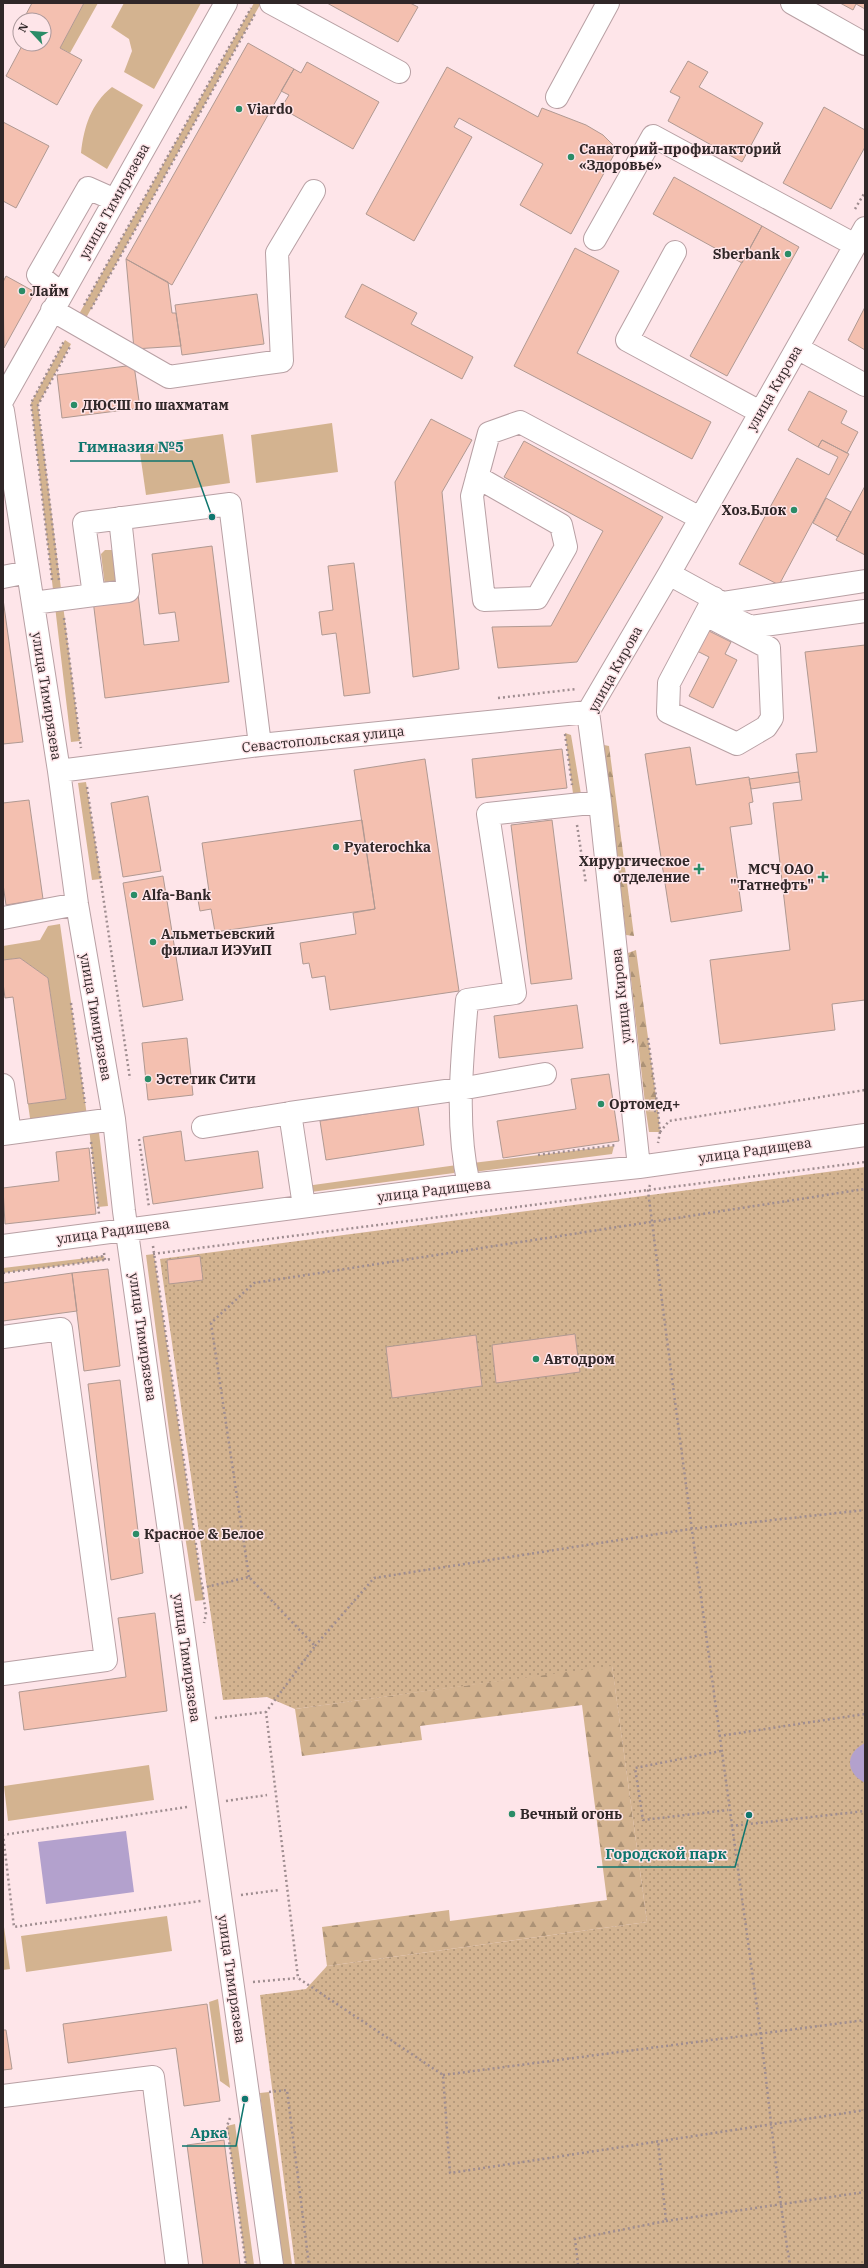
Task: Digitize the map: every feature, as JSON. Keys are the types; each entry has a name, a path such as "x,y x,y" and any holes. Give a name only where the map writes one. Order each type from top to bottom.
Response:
{"street":[{"name":"улица Тимирязева","path":"6,387 57,302 226,3"},
{"path":"557,97 608,3"},
{"path":"792,3 865,44"},
{"path":"264,6 399,72"},
{"path":"596,239 653,136 860,236"},
{"path":"115,200 88,188 38,275 57,302 81,327 169,377 282,361 277,253 314,190"},
{"name":"улица Кирова","path":"645,1175 588,712 669,574 860,236"},
{"path":"675,252 627,340 760,412"},
{"path":"797,348 865,386"},
{"name":"улица Тимирязева","path":"3,411 6,454 28,572 59,771 77,904 114,1119 127,1230 272,2265"},
{"path":"477,477 560,525 566,547 537,598 484,600 472,496 477,477 489,433 520,422 700,518"},
{"path":"94,595 84,523 230,504 260,745"},
{"path":"33,603 128,591 120,518"},
{"path":"3,577 28,572"},
{"path":"669,574 710,606 769,648 772,718 766,728 737,744 668,712 669,683 710,606 865,581"},
{"path":"710,606 751,627 865,611"},
{"name":"Севастопольская улица","path":"59,771 260,745 588,712"},
{"path":"469,1185 464,1164 460,1090 467,1000 514,992 488,814 600,802"},
{"path":"3,918 77,904"},
{"path":"203,1127 290,1113 460,1090 546,1074"},
{"path":"3,1085 7,1134 114,1119"},
{"path":"290,1113 304,1206"},
{"name":"улица Радищева","path":"3,1246 469,1185 645,1175 865,1135"},
{"path":"3,1337 61,1329 106,1660 3,1674"},
{"path":"3,2096 153,2077 177,2265"}],"path":[{"path":"81,327 264,6"},
{"path":"660,1132 669,1121 865,1090"},
{"path":"652,1112 658,1111 660,1143"},
{"path":"206,1614 154,1254 865,1162"},
{"path":"645,1175 690,1529 760,2032 780,2203 790,2265"},
{"path":"314,1646 249,1577 211,1323 254,1283 865,1189"},
{"path":"3,1273 105,1260"},
{"path":"298,1978 266,1712 314,1646 374,1578 690,1529 865,1510"},
{"path":"202,1588 249,1577"},
{"path":"213,1718 266,1712"},
{"path":"718,1736 865,1714"},
{"path":"721,1752 635,1768 643,1820 728,1810"},
{"path":"226,1801 267,1795"},
{"path":"192,1806 3,1835 14,1927 205,1900"},
{"path":"731,1826 865,1811"},
{"path":"236,1896 279,1890"},
{"path":"246,1982 298,1978 443,2075 760,2032 865,2020"},
{"path":"443,2075 450,2173 658,2140 771,2126 865,2110"},
{"path":"269,2092 287,2090 309,2265"},
{"path":"231,2116 227,2126 246,2265"},
{"path":"658,2140 666,2221"},
{"path":"578,2265 575,2239 666,2221 780,2203 865,2192"}],"green space":[{"path":"84,3 98,3 70,53 60,48"},
{"path":"124,3 201,3 154,89 124,72 132,51 129,39 111,27"},
{"path":"254,3 261,3 81,327 74,323"},
{"path":"112,87 143,105 107,169 81,153 84,134 90,116 99,101"},
{"path":"65,340 71,344 38,405 80,741 71,742 31,403"},
{"path":"332,423 338,472 256,483 251,435"},
{"path":"223,434 230,483 146,495 139,446"},
{"path":"105,550 113,550 122,584 105,586 101,554"},
{"path":"565,733 571,735 582,800 574,801"},
{"path":"604,745 609,746 634,936 626,935"},
{"path":"86,782 101,879 92,880 78,783"},
{"path":"60,924 87,1116 31,1125 28,1104 66,1099 48,978 20,958 3,960 3,946 40,940 48,926"},
{"path":"636,950 658,1111 646,1112 628,953"},
{"path":"658,1111 660,1132 649,1132 646,1112"},
{"path":"89,1128 99,1133 108,1206 98,1207"},
{"path":"614,1146 612,1154 466,1173 464,1164"},
{"path":"457,1165 454,1173 311,1192 306,1186"},
{"path":"865,1167 865,2265 295,2265 260,1995 306,1989 327,1966 647,1922 612,1666 295,1709 267,1697 223,1700 160,1259"},
{"path":"154,1254 204,1600 195,1601 170,1438 146,1255"},
{"path":"104,1256 105,1260 3,1273 3,1268"},
{"path":"612,1665 647,1922 327,1966 322,1927 449,1910 450,1921 607,1900 582,1705 420,1726 422,1740 302,1756 295,1709"},
{"path":"149,1765 154,1800 8,1821 4,1786"},
{"path":"167,1916 172,1951 26,1972 21,1936"},
{"path":"3,1920 10,1969 3,1970"},
{"path":"218,1999 230,2088 220,2081 209,2002"},
{"path":"269,2092 292,2265 280,2265 260,2093"},
{"path":"235,2124 254,2265 246,2265 227,2126"}],"shaded area":[{"path":"865,1743 865,1783 858,1779 854,1774 850,1763 854,1752 858,1747"},
{"path":"126,1831 134,1892 46,1904 38,1842"}],"building":[{"path":"32,3 84,3 60,48 82,60 57,105 6,76 19,52 52,52 52,12 27,12"},
{"path":"327,3 410,3 418,7 398,42"},
{"path":"840,3 865,3 865,9 856,4 853,10"},
{"path":"248,43 294,69 172,285 126,259"},
{"path":"688,61 708,72 699,87 763,123 742,162 668,121 680,97 670,92"},
{"path":"307,62 379,102 353,149 281,108 289,95 281,91 294,69 301,73"},
{"name":"Санаторий-профилакторий «Здоровье»","path":"447,67 538,117 542,108 586,125 603,135 617,149 571,234 520,205 543,164 459,118 454,127 472,137 414,241 366,214"},
{"path":"824,107 865,130 865,147 831,209 783,183"},
{"path":"3,122 49,146 16,208 3,201"},
{"path":"674,177 762,226 742,263 653,214"},
{"path":"762,226 799,247 727,376 690,356"},
{"path":"575,248 619,271 577,353 711,422 692,459 514,366"},
{"path":"126,259 168,282 172,313 176,313 181,346 134,349"},
{"path":"6,276 35,292 4,348 3,282"},
{"path":"362,284 417,313 411,324 473,357 462,379 345,317"},
{"path":"257,294 264,344 182,355 175,305"},
{"path":"865,307 865,350 848,340"},
{"path":"134,365 140,408 62,418 57,375"},
{"path":"809,391 847,411 841,423 858,432 847,453 822,440 818,447 788,430"},
{"path":"431,419 472,440 442,492 459,669 413,677 395,482"},
{"name":"Хоз.Блок","path":"822,440 849,454 779,585 739,564 797,458 829,475 838,457 818,447"},
{"path":"524,441 663,517 577,662 498,668 492,627 551,626 603,531 504,477"},
{"path":"865,486 865,555 836,540"},
{"path":"826,498 851,512 838,537 813,523"},
{"path":"212,546 229,682 105,698 93,600 138,594 144,645 179,641 175,612 159,614 152,554"},
{"path":"354,563 370,693 344,696 336,633 322,635 319,612 333,610 328,566"},
{"path":"3,599 23,742 3,744"},
{"path":"707,630 731,642 725,654 737,660 713,708 689,696 709,657 697,651"},
{"name":"МСЧ ОАО \"Татнефть\"","path":"865,645 865,1000 832,1004 835,1030 720,1044 710,960 790,950 773,803 802,800 796,754 817,752 805,652"},
{"name":"Хирургическое отделение","path":"690,747 696,785 749,777 753,802 749,803 752,824 730,827 742,911 671,922 645,754"},
{"path":"562,749 567,788 476,798 472,759"},
{"path":"425,759 459,991 330,1010 325,976 312,978 309,963 303,964 300,943 356,934 353,913 375,909 354,770"},
{"path":"798,772 800,782 751,789 749,779"},
{"path":"148,796 161,871 123,877 111,803"},
{"path":"29,800 43,899 6,905 3,884 3,803"},
{"path":"362,820 375,909 215,932 211,909 200,911 198,900 210,898 202,843"},
{"path":"552,820 572,979 531,984 511,825"},
{"name":"Альметьевский филиал ИЭУиП","path":"163,876 183,1000 143,1007 123,883"},
{"path":"20,958 48,978 66,1099 28,1104 13,997 5,998 3,983 3,960"},
{"path":"577,1005 583,1048 499,1058 494,1016"},
{"path":"187,1038 193,1095 148,1100 142,1043"},
{"path":"609,1074 619,1141 503,1158 497,1121 576,1109 571,1079"},
{"path":"418,1106 424,1145 326,1160 320,1121"},
{"path":"181,1131 185,1161 258,1151 263,1188 153,1204 143,1137"},
{"path":"89,1148 96,1214 5,1224 3,1188 59,1181 56,1152"},
{"path":"200,1256 203,1280 169,1284 167,1260"},
{"path":"108,1269 120,1366 84,1371 72,1273"},
{"path":"72,1273 77,1311 3,1321 3,1283"},
{"name":"Автодром","path":"575,1334 580,1372 496,1383 492,1345"},
{"path":"476,1335 482,1386 392,1398 386,1347"},
{"path":"120,1380 143,1573 111,1580 88,1384"},
{"path":"155,1613 167,1711 24,1730 19,1692 126,1677 118,1618"},
{"path":"207,2004 220,2101 184,2106 176,2048 68,2063 63,2024"},
{"path":"3,2030 6,2030 12,2069 3,2070"},
{"path":"224,2140 240,2265 203,2265 187,2145"}],"place":[{"name":"Viardo","path":"239,109"},
{"name":"Санаторий-профилакторий «Здоровье»","path":"571,157"},
{"name":"Sberbank","path":"788,254"},
{"name":"Лайм","path":"22,291"},
{"name":"ДЮСШ по шахматам","path":"74,405"},
{"name":"Хоз.Блок","path":"794,510"},
{"name":"Гимназия №5","path":"212,517"},
{"name":"Pyaterochka","path":"336,847"},
{"name":"Хирургическое отделение","path":"699,869"},
{"name":"МСЧ ОАО \"Татнефть\"","path":"823,877"},
{"name":"Alfa-Bank","path":"134,895"},
{"name":"Альметьевский филиал ИЭУиП","path":"153,942"},
{"name":"Эстетик Сити","path":"148,1079"},
{"name":"Ортомед+","path":"601,1104"},
{"name":"Автодром","path":"536,1359"},
{"name":"Красное & Белое","path":"136,1534"},
{"name":"Вечный огонь","path":"512,1814"},
{"name":"Городской парк","path":"749,1815"},
{"name":"Арка","path":"245,2099"}]}
